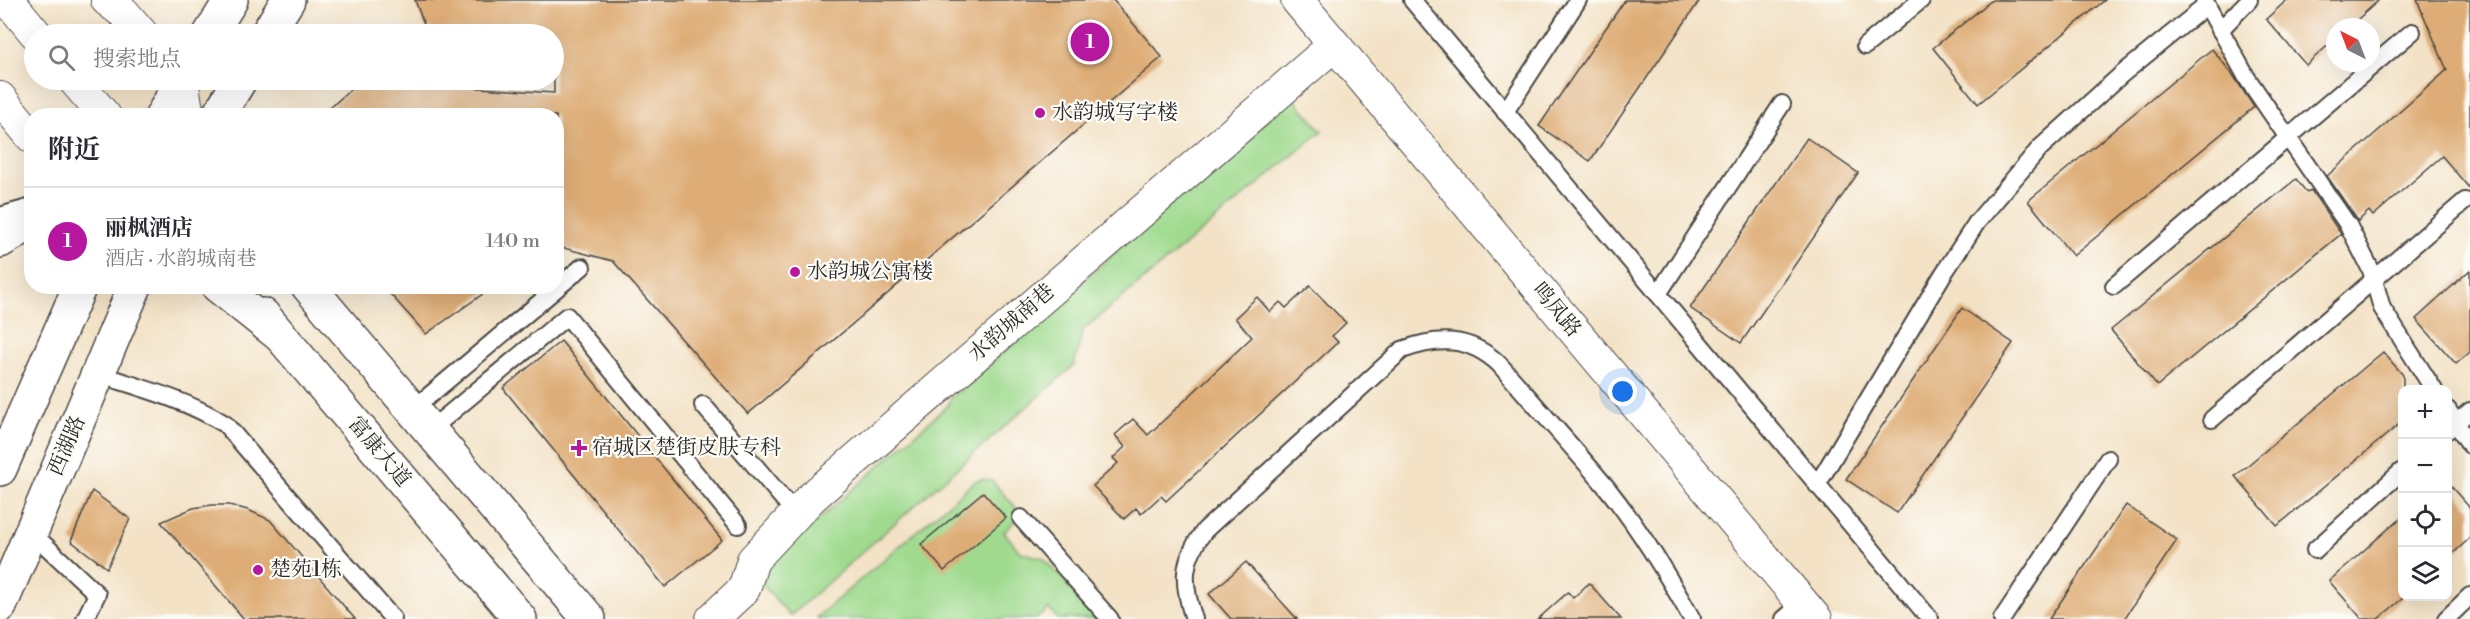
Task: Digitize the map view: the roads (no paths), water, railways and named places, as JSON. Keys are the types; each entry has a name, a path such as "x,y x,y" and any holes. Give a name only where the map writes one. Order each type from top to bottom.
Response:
{"main road":[{"path":"216,24 231,0"},
{"path":"273,24 289,0"},
{"path":"279,24 289,0"},
{"path":"166,108 176,90"},
{"path":"223,108 234,90"},
{"path":"248,108 254,90"},
{"path":"0,241 24,227"},
{"path":"0,469 77,294"},
{"name":"西湖路","path":"0,606 132,294"},
{"path":"81,414 145,294"},
{"path":"228,294 282,336"},
{"name":"富康大道","path":"244,294 520,619"},
{"path":"316,294 589,619"}],"street":[{"path":"8,0 28,24"},
{"path":"107,0 124,13 133,24"},
{"name":"鸣凤路","path":"1297,0 1801,614"},
{"name":"水韵城南巷","path":"712,619 744,589 753,560 811,498 1334,45"},
{"path":"83,90 98,108"},
{"path":"184,90 187,108"},
{"path":"0,98 24,127"}],"lane":[{"path":"1412,0 1930,619"},
{"path":"1505,112 1578,0"},
{"path":"1865,46 1921,0"},
{"path":"2220,30 2249,0"},
{"path":"1817,484 1977,222 2040,148 2206,2 2247,78 2348,225 2373,278 2382,308 2431,385"},
{"path":"2114,286 2412,32"},
{"path":"1658,294 1782,104"},
{"path":"2212,419 2464,201"},
{"path":"0,216 24,209"},
{"path":"564,284 582,267"},
{"path":"421,420 554,294"},
{"path":"421,420 567,316 738,525"},
{"path":"1194,619 1187,598 1186,563 1205,530 1401,350 1438,340 1458,342 1486,352 1499,364 1618,503 1671,580 1692,619"},
{"path":"117,380 177,399 203,410 225,424 393,619"},
{"path":"703,405 796,514"},
{"path":"2452,420 2470,411"},
{"path":"2452,423 2470,445"},
{"path":"2002,619 2108,459"},
{"path":"2314,550 2398,475"},
{"path":"1021,518 1110,619"},
{"path":"31,532 97,594 86,619"},
{"path":"2446,619 2470,596"}],"place":[{"name":"丽枫酒店","path":"1090,42"},
{"name":"水韵城写字楼","path":"1040,113"},
{"name":"水韵城公寓楼","path":"795,272"},
{"name":"宿城区楚街皮肤专科","path":"579,448"},
{"name":"楚苑1栋","path":"258,570"}]}
